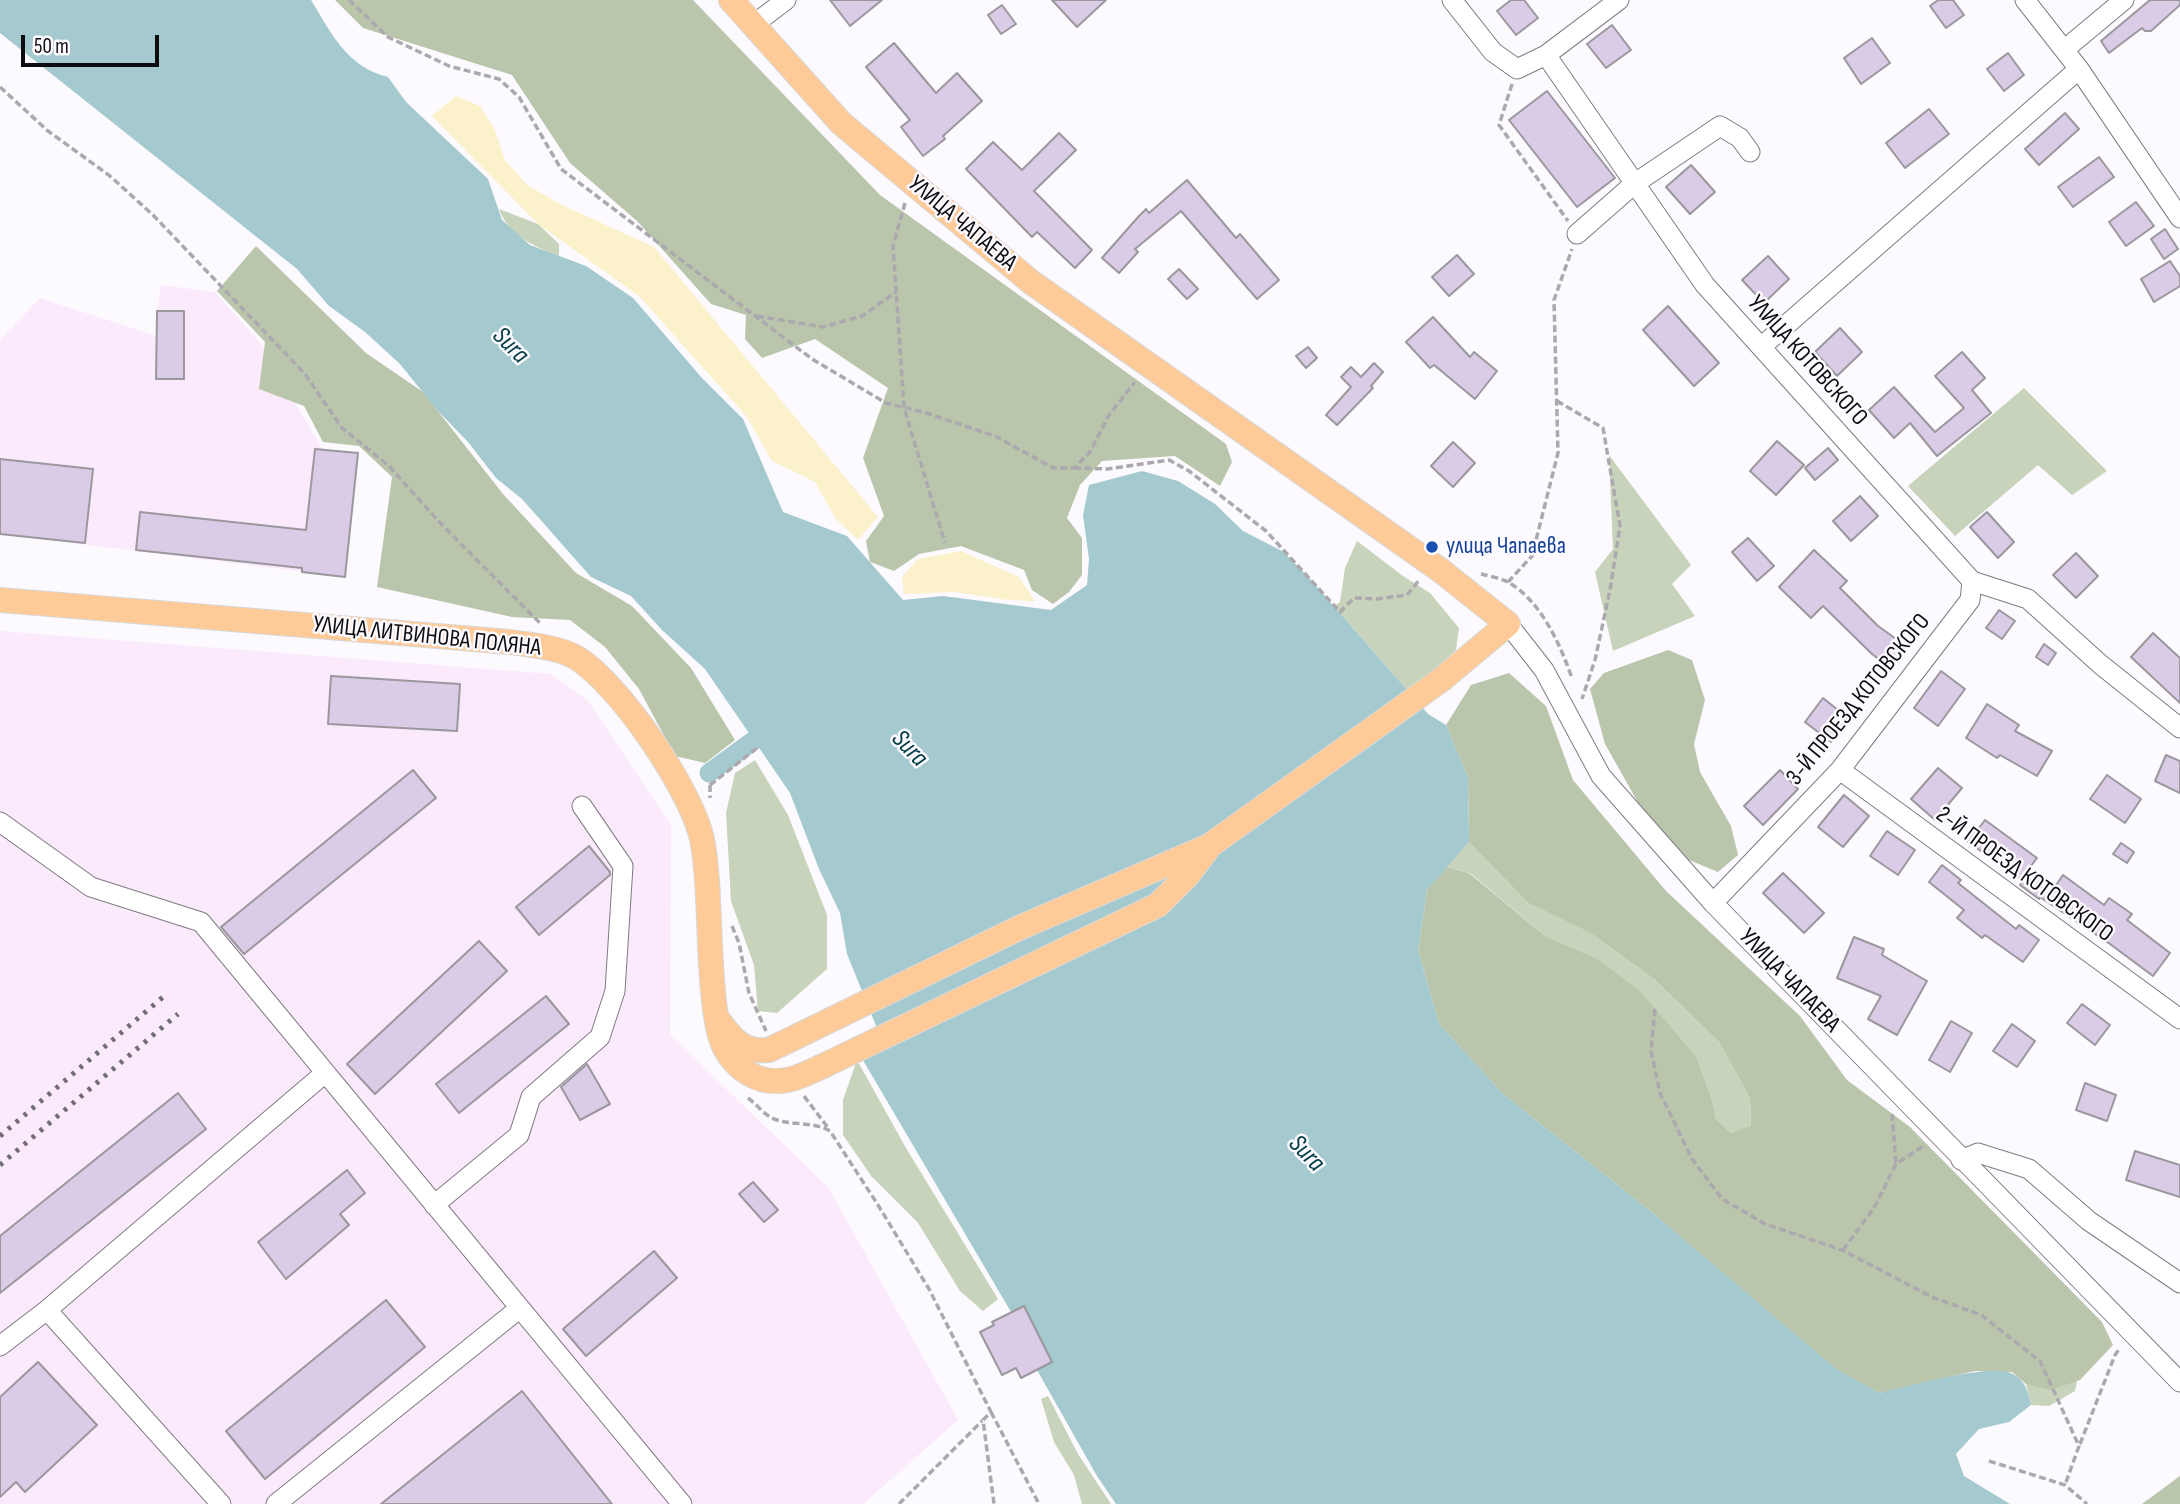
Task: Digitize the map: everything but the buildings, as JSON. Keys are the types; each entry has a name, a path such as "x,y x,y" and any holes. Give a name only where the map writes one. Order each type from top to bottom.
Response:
{"main road":[{"name":"УЛИЦА ЧАПАЕВА","path":"731,0 841,123 1031,282 1440,570 1508,624"},
{"name":"УЛИЦА ЛИТВИНОВА ПОЛЯНА","path":"0,600 510,642 544,647 575,657 597,673 614,692 652,743 695,817 702,836 706,873 712,989 725,1049 749,1075 778,1081 791,1080 823,1066 1158,905 1187,876 1209,846"},
{"path":"716,1017 734,1040 747,1049 769,1050 1019,928 1209,846 1441,680 1508,624"}],"street":[{"path":"753,24 786,0"},
{"path":"1452,0 1493,52 1517,69 1546,55 1619,0"},
{"path":"2025,0 2079,69 2180,218"},
{"path":"2064,50 2124,0"},
{"name":"УЛИЦА КОТОВСКОГО","path":"1546,55 1705,285 1972,581"},
{"path":"1761,347 2079,69"},
{"path":"1577,234 1634,184 1720,126 1740,138 1750,152"},
{"path":"1972,581 2028,599 2100,664 2180,728"},
{"name":"3-Й ПРОЕЗД КОТОВСКОГО","path":"1713,903 1840,770 1970,600 1972,581"},
{"name":"УЛИЦА ЧАПАЕВА","path":"1508,624 1544,670 1601,776 1713,903 2180,1382"},
{"name":"2-Й ПРОЕЗД КОТОВСКОГО","path":"1840,770 2180,1019"},
{"path":"435,1205 519,1135 531,1097 600,1037 615,991 623,866 582,806"},
{"path":"0,822 91,887 201,922 682,1504"},
{"path":"0,1346 47,1310 326,1073"},
{"path":"1961,1160 1978,1153 2029,1168 2089,1221 2180,1283"},
{"path":"276,1504 520,1308"},
{"path":"47,1310 221,1504"}],"path":[{"path":"349,0 388,37 449,66 499,79 519,97 561,169 812,359 886,404 995,436 1053,468 1107,469 1168,460 1189,471 1266,531 1339,612 1354,598 1377,599 1407,595 1423,575"},
{"path":"1508,582 1532,556 1558,453 1554,300 1577,234 1499,125 1517,69"},
{"path":"0,87 48,131 110,176 153,215 305,374 342,428 389,466 442,525 549,632"},
{"path":"911,181 893,246 904,408 945,543"},
{"path":"755,316 823,327 862,316 896,292"},
{"path":"1074,468 1090,453 1109,415 1136,379"},
{"path":"1557,401 1603,428 1620,526 1595,660 1573,724"},
{"path":"710,785 757,748"},
{"path":"1655,1009 1651,1051 1660,1093 1692,1159 1722,1199 1765,1224 1842,1250 1932,1297 1981,1315 2040,1361 2079,1446"},
{"path":"1842,1250 1874,1209 1896,1164 1890,1086"},
{"path":"797,1088 830,1131"},
{"path":"1896,1164 1939,1136"},
{"path":"2065,1486 2115,1355 2131,1333"},
{"path":"991,1412 1039,1504"},
{"path":"899,1504 983,1420"},
{"path":"1989,1461 2065,1486 2087,1504"}],"shaded area":[{"path":"161,285 215,292 262,345 322,449 358,453 345,577 0,534 0,340 40,298 156,336"},
{"path":"0,631 551,674 588,701 671,825 670,1035 828,1187 958,1420 863,1504 0,1504"}],"green space":[{"path":"335,0 693,0 880,195 1226,444 1232,462 1220,486 1175,456 1102,461 1080,485 1067,518 1082,538 1082,575 1069,592 1053,604 1032,590 1024,570 961,546 919,554 894,571 870,562 866,541 884,516 863,458 888,388 815,339 762,358 745,339 746,315 711,304 637,221 570,163 512,75 363,28"},
{"path":"499,209 538,224 559,244 559,256 523,239 509,226"},
{"path":"256,246 366,353 423,392 503,494 576,573 632,606 691,668 735,740 705,763 675,756 639,689 605,647 570,620 512,617 377,587 392,477 359,446 323,442 304,406 259,389 265,342 217,291"},
{"path":"2024,388 2107,471 2072,495 2038,465 1955,536 1908,486"},
{"path":"1609,455 1691,565 1672,584 1695,616 1613,651 1595,572 1613,549"},
{"path":"1357,541 1430,593 1459,628 1456,650 1427,677 1407,690 1334,606 1340,602 1345,568"},
{"path":"1668,650 1692,660 1705,700 1694,744 1700,772 1731,826 1738,855 1718,872 1689,860 1649,822 1605,744 1590,689 1604,673"},
{"path":"1509,673 1546,706 1573,780 1666,891 1800,1016 1847,1080 1910,1127 2102,1322 2113,1345 2080,1380 2050,1390 2026,1384 2012,1372 1975,1371 1879,1393 1834,1368 1654,1214 1503,1094 1439,1024 1418,950 1427,890 1447,867 1469,873 1545,936 1596,958 1641,992 1697,1058 1716,1119 1731,1133 1751,1126 1750,1098 1719,1042 1654,979 1590,933 1528,903 1469,842 1468,777 1446,725 1471,685"},
{"path":"755,760 788,815 827,915 827,969 777,1013 758,1011 754,965 731,901 726,813 735,773"},
{"path":"1469,842 1528,903 1590,933 1654,979 1719,1042 1750,1098 1751,1127 1731,1133 1716,1119 1697,1058 1596,958 1545,936 1470,873 1447,867"},
{"path":"857,1060 906,1148 998,1299 983,1311 960,1291 918,1223 872,1177 843,1135 843,1100"},
{"path":"2088,1330 2075,1391 2049,1406 2031,1405 2026,1384 2054,1353"},
{"path":"1048,1396 1078,1454 1111,1504 1082,1504 1074,1475 1054,1442 1041,1399"},
{"path":"2180,1476 2180,1504 2142,1504"}],"sand":[{"path":"456,96 480,106 495,130 505,160 527,185 562,205 654,247 878,517 858,540 836,519 815,482 772,461 747,417 639,296 538,224 432,116"},
{"path":"961,551 1019,577 1035,601 955,592 904,594 902,577 918,559"}],"water":[{"name":"Sura","path":"0,0 311,0 333,36 351,57 361,65 388,77 406,102 488,179 502,220 530,245 586,266 633,298 702,378 743,419 783,512 847,536 903,600 943,596 1051,610 1087,585 1089,559 1083,515 1089,485 1142,471 1178,481 1215,504 1243,531 1284,552 1428,714 1446,725 1468,777 1469,842 1427,890 1418,950 1439,1024 1503,1094 1654,1214 1835,1368 1879,1393 1987,1371 2002,1371 2021,1380 2031,1405 2009,1422 1979,1429 1956,1454 1964,1476 2010,1504 1116,1504 1097,1476 1037,1370 1052,1362 1024,1306 1011,1312 857,1050 881,1038 847,954 840,913 819,869 790,793 705,669 662,630 631,596 591,577 522,499 496,478 400,364 365,332 329,306 297,269 0,33"}],"waterway":[{"path":"709,773 753,741"}],"railway":[{"path":"0,1136 163,997"},
{"path":"0,1165 178,1014"}],"place":[{"name":"улица Чапаева","path":"1432,547"}]}
